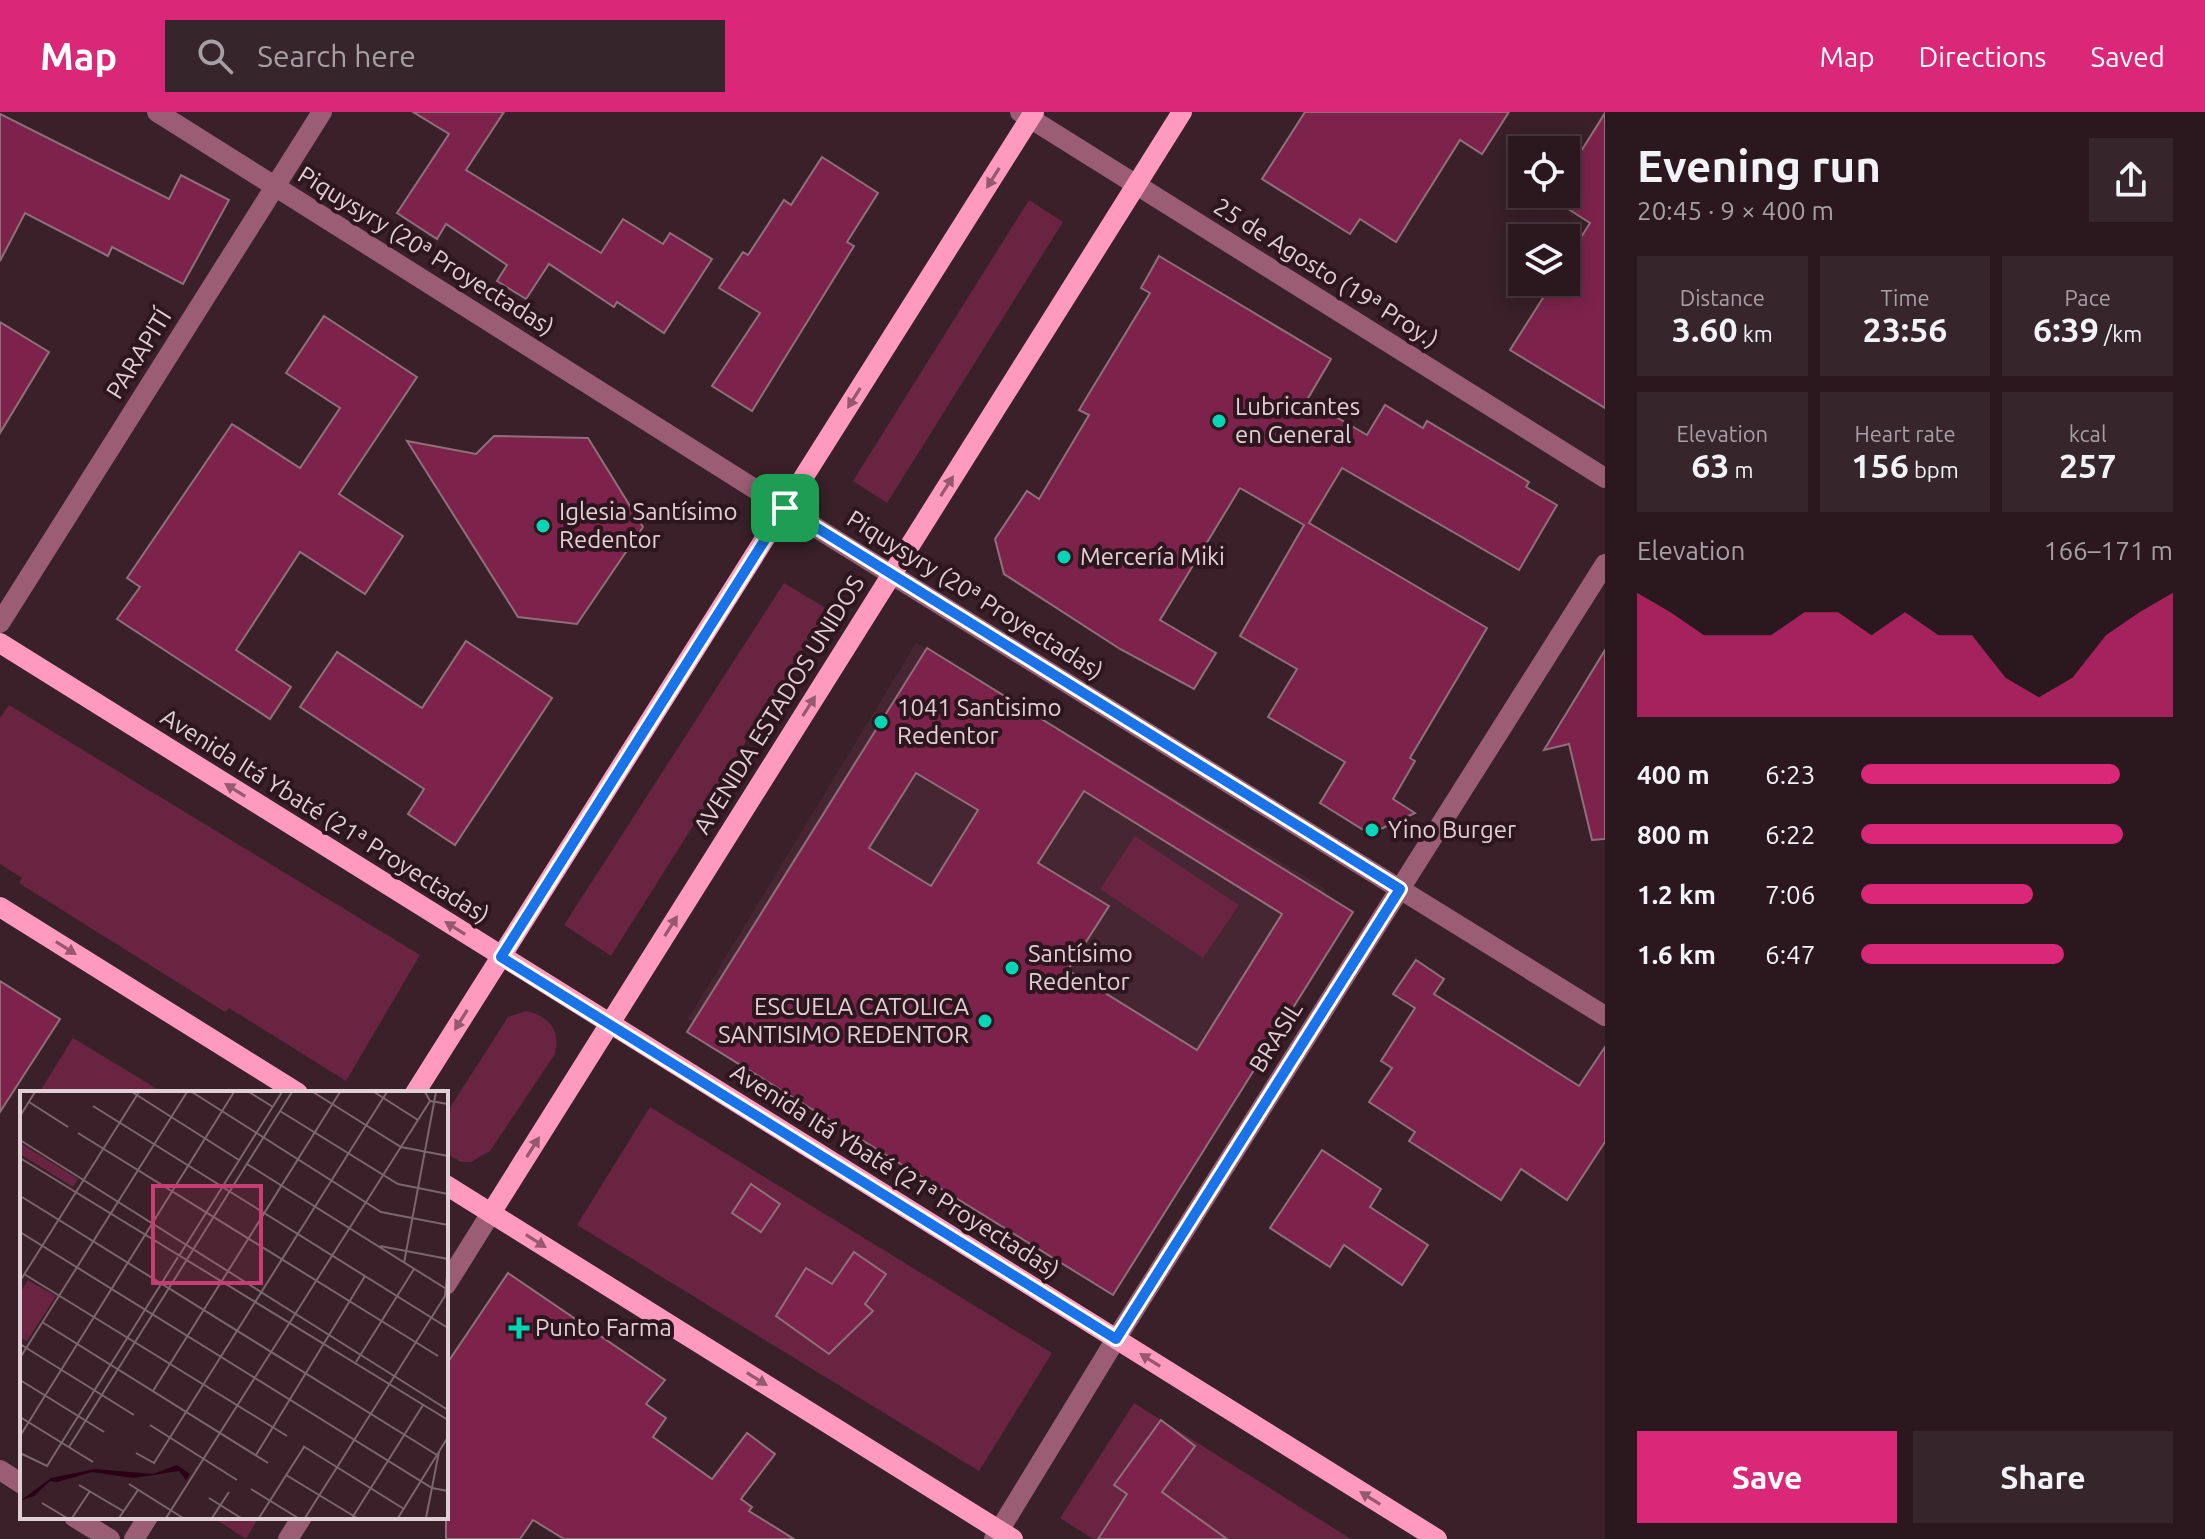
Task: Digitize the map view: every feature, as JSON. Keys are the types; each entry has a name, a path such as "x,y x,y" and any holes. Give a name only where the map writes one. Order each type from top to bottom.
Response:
{"main road":[{"name":"AVENIDA ESTADOS UNIDOS","path":"491,1213 1182,112"},
{"path":"416,1091 785,508 1028,114"},
{"name":"Avenida Itá Ybaté (21ª Proyectadas)","path":"0,643 1437,1539"},
{"path":"0,907 295,1091"},
{"path":"448,1186 1002,1536"}],"street":[{"name":"Piquysyry (20ª Proyectadas)","path":"157,112 892,575 1605,1016"},
{"name":"PARAPITÍ","path":"0,623 322,112"},
{"name":"25 de Agosto (19ª Proy.)","path":"1028,114 1136,185 1605,478"},
{"name":"BRASIL","path":"1002,1536 1116,1339 1605,564"},
{"name":"AVENIDA ESTADOS UNIDOS","path":"448,1282 491,1213"},
{"path":"0,1470 20,1483"},
{"path":"77,1519 110,1539"},
{"path":"134,1539 147,1519"},
{"path":"288,1539 301,1519"}],"shaded area":[{"path":"1029,200 1063,222 887,503 853,481"},
{"path":"784,583 829,610 611,956 564,925"},
{"name":"Santísimo Redentor","path":"916,643 1324,888 1335,917 1117,1276 688,1019"},
{"path":"9,705 420,955 346,1081 229,1008 225,1012 19,883 22,878 0,864 0,718"},
{"path":"1135,836 1239,905 1203,958 1100,889"},
{"path":"526,1011 547,1020 555,1031 555,1054 490,1151 471,1162 461,1162 448,1154 448,1111 508,1017"},
{"path":"73,1038 161,1091 40,1091"},
{"path":"650,1107 1052,1353 979,1471 577,1225"},
{"path":"1134,1403 1351,1539 1093,1539 1060,1518"},
{"path":"215,1519 258,1519 246,1539"}],"building":[{"path":"413,112 504,112 466,170 601,253 623,219 663,244 670,233 712,259 664,333 617,302 614,307 549,264 526,299 497,281 507,265 446,224 437,239 397,213 449,134"},
{"path":"1305,112 1509,112 1482,154 1460,140 1396,242 1360,219 1350,234 1262,179"},
{"path":"1605,113 1605,408 1510,350 1544,296 1580,296 1580,239 1590,223 1567,208 1580,208 1580,153"},
{"path":"0,114 169,199 181,175 229,200 183,284 112,247 108,256 25,213 0,261"},
{"path":"822,157 878,193 847,242 854,246 752,411 712,386 760,313 719,288 743,252 748,255 784,200 791,205"},
{"path":"1159,256 1331,359 1307,400 1367,435 1385,405 1423,428 1427,421 1529,482 1526,487 1557,505 1519,570 1342,468 1309,523 1487,628 1410,758 1415,761 1393,799 1415,813 1370,834 1320,803 1345,762 1268,717 1297,669 1240,636 1304,525 1240,488 1160,620 1216,653 1194,689 1120,649 1004,574 995,539 1027,491 1039,499 1089,415 1079,410 1150,293 1141,288"},
{"path":"324,316 417,377 339,494 403,536 365,594 300,552 236,650 291,687 270,719 117,619 140,587 127,578 232,424 300,468 340,408 286,373"},
{"path":"0,322 49,352 0,433"},
{"path":"494,436 588,438 643,527 577,624 518,617 407,441 476,454"},
{"path":"466,641 552,698 455,845 408,814 424,789 300,707 337,652 422,708"},
{"name":"Santísimo Redentor","path":"927,648 1353,912 1113,1295 687,1032","holes":["916,773 978,810 931,886 869,848","1084,791 1282,914 1197,1050 1068,970 1109,906 1038,863"]},
{"path":"1605,650 1605,839 1592,840 1569,744 1544,750"},
{"path":"1416,960 1444,979 1434,994 1579,1086 1605,1047 1605,1142 1567,1200 1521,1169 1501,1200 1409,1141 1415,1132 1369,1102 1392,1068 1381,1061 1415,1008 1393,994"},
{"path":"0,981 60,1019 0,1112"},
{"path":"1322,1150 1381,1189 1370,1207 1428,1245 1402,1285 1344,1245 1330,1267 1270,1228"},
{"path":"751,1184 780,1204 761,1232 732,1213"},
{"path":"854,1252 886,1274 865,1304 873,1311 829,1354 776,1316 806,1268 832,1284"},
{"path":"508,1273 665,1380 646,1404 666,1418 653,1437 712,1479 747,1433 775,1454 741,1499 752,1507 749,1511 794,1539 564,1539 533,1520 520,1539 446,1539 448,1362"},
{"path":"1161,1420 1195,1446 1162,1492 1227,1539 1098,1539 1127,1494 1114,1485"}],"place":[{"name":"Lubricantes en General","path":"1219,421"},
{"name":"Iglesia Santísimo Redentor","path":"543,526"},
{"name":"Mercería Miki","path":"1064,557"},
{"name":"1041 Santisimo Redentor","path":"881,722"},
{"name":"Yino Burger","path":"1372,830"},
{"name":"Santísimo Redentor","path":"1012,968"},
{"name":"ESCUELA CATOLICA SANTISIMO REDENTOR","path":"985,1021"},
{"name":"Punto Farma","path":"519,1328"}],"route":[{"path":"785,508 1400,889 1116,1339 501,957 785,508"}]}
